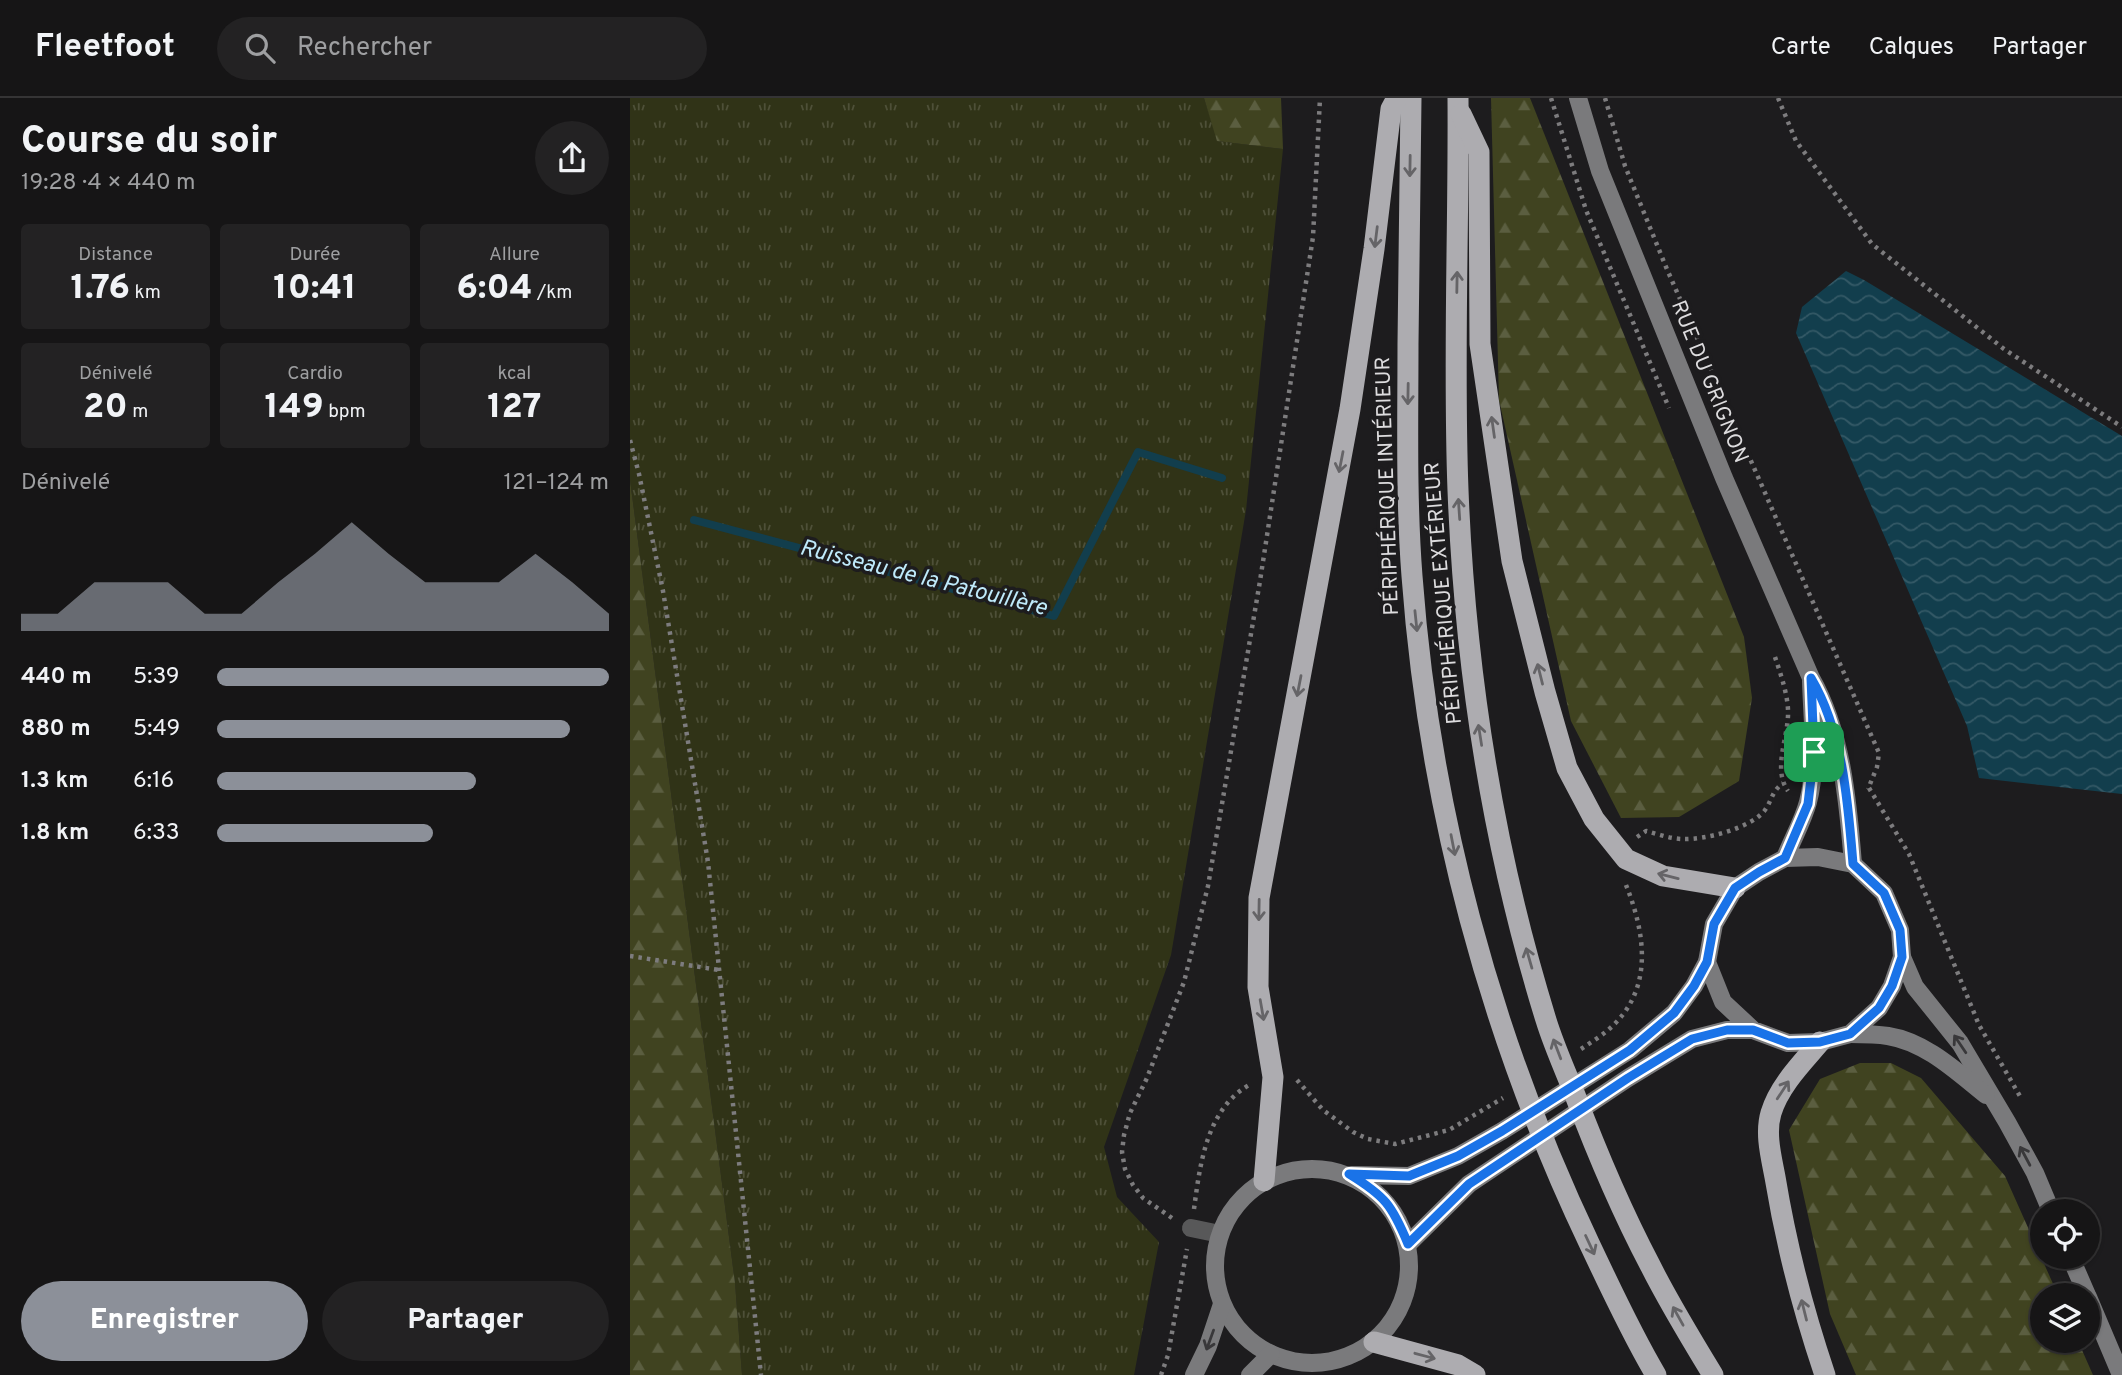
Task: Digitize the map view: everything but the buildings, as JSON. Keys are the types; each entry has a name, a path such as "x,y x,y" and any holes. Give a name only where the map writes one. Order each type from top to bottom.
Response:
{"highway":[{"path":"1264,1181 1273,1077 1258,987 1259,898 1350,409 1374,249 1391,109 1396,98"},
{"name":"PÉRIPHÉRIQUE INTÉRIEUR","path":"1411,98 1408,485 1412,576 1420,652 1439,777 1459,877 1485,978 1509,1048 1560,1184 1627,1324 1656,1375"},
{"path":"1459,104 1479,152 1480,344 1512,561 1567,768 1594,819 1626,859 1663,876 1735,888"},
{"name":"PÉRIPHÉRIQUE EXTÉRIEUR","path":"1459,104 1455,371 1458,494 1467,624 1479,731 1492,803 1513,903 1547,1023 1600,1159 1650,1265 1713,1375"},
{"path":"1820,1042 1779,1094 1770,1114 1768,1135 1782,1216 1808,1325 1825,1375"},
{"path":"1374,1342 1458,1365 1475,1375"}],"main road":[{"name":"RUE DU GRIGNON","path":"1578,98 1604,184 1724,478 1811,678 1822,697 1837,741 1853,864"},
{"name":"RUE DU GRIGNON","path":"1785,858 1808,804 1811,788 1814,752 1811,678"},
{"path":"1349,1174 1376,1191 1396,1215 1408,1244 1410,1271 1405,1298 1392,1322 1374,1342 1350,1356 1324,1363 1297,1362 1270,1354 1250,1341 1234,1324 1222,1304 1216,1281 1215,1257 1220,1234 1230,1213 1245,1195 1264,1181 1291,1170 1321,1168 1349,1174 1409,1176 1458,1156 1502,1131 1630,1050 1674,1013 1694,986 1707,962 1714,924 1735,888 1785,858 1818,856 1853,864 1884,893 1900,930 1902,957 1915,988 1960,1043 2035,1173 2046,1199"},
{"path":"1850,1034 1879,1008 1892,986 1902,957"},
{"path":"1707,962 1723,1002 1753,1030"},
{"path":"1408,1244 1469,1184 1628,1078 1692,1039 1727,1030 1753,1030 1788,1043 1820,1042 1850,1034 1888,1036 1914,1044 1944,1061 1995,1103"},
{"path":"1194,1375 1208,1346 1222,1304"},
{"path":"2100,1326 2121,1375"},
{"path":"1250,1375 1270,1354"}],"street":[{"path":"1191,1228 1220,1234"}],"path":[{"path":"1191,1228 1143,1198 1125,1169 1122,1152 1130,1113 1147,1078 1184,982 1208,886 1260,581 1313,237 1320,98"},
{"path":"1551,98 1586,210 1674,419"},
{"path":"1605,98 1625,166 1667,267 1878,753 1877,767 1869,788 1909,854 1979,1025 2023,1103"},
{"path":"1778,98 1797,141 1871,244 2004,349 2122,427"},
{"path":"630,440 663,591 708,862 761,1375"},
{"path":"1773,649 1788,714 1782,762 1783,783"},
{"path":"630,956 719,970"},
{"path":"1161,1375 1168,1355 1206,1148 1214,1120 1244,1087 1260,1079 1273,1077"}],"green space":[{"path":"630,98 1204,98 1218,141 1283,149 1246,510 1171,955 1104,1147 1117,1197 1159,1242 1134,1375 742,1375 735,1283 630,480"},
{"path":"1204,98 1281,98 1283,149 1217,141"},
{"path":"1491,98 1530,98 1744,637 1752,698 1739,781 1679,817 1621,818 1571,721 1499,400"},
{"path":"630,480 735,1283 742,1375 630,1375"},
{"path":"1860,1063 1891,1063 1921,1078 2005,1176 2030,1232 2030,1269 2046,1269 2053,1283 2030,1283 2030,1353 2083,1353 2093,1375 1856,1375 1830,1314 1789,1130 1820,1079"}],"water":[{"path":"1846,271 2122,436 2122,794 1979,778 1967,726 1796,333 1802,307"}],"waterway":[{"name":"Ruisseau de la Patouillère","path":"694,520 1054,616 1138,452 1222,478"}],"route":[{"path":"1811,678 1822,697 1837,741 1853,864 1884,893 1900,930 1902,957 1892,986 1879,1008 1850,1034 1820,1042 1788,1043 1753,1030 1727,1030 1692,1039 1628,1078 1469,1184 1408,1244 1396,1215 1376,1191 1349,1174 1409,1176 1458,1156 1630,1050 1674,1013 1694,986 1707,962 1714,924 1735,888 1785,858 1808,804 1814,752 1811,678"}]}
